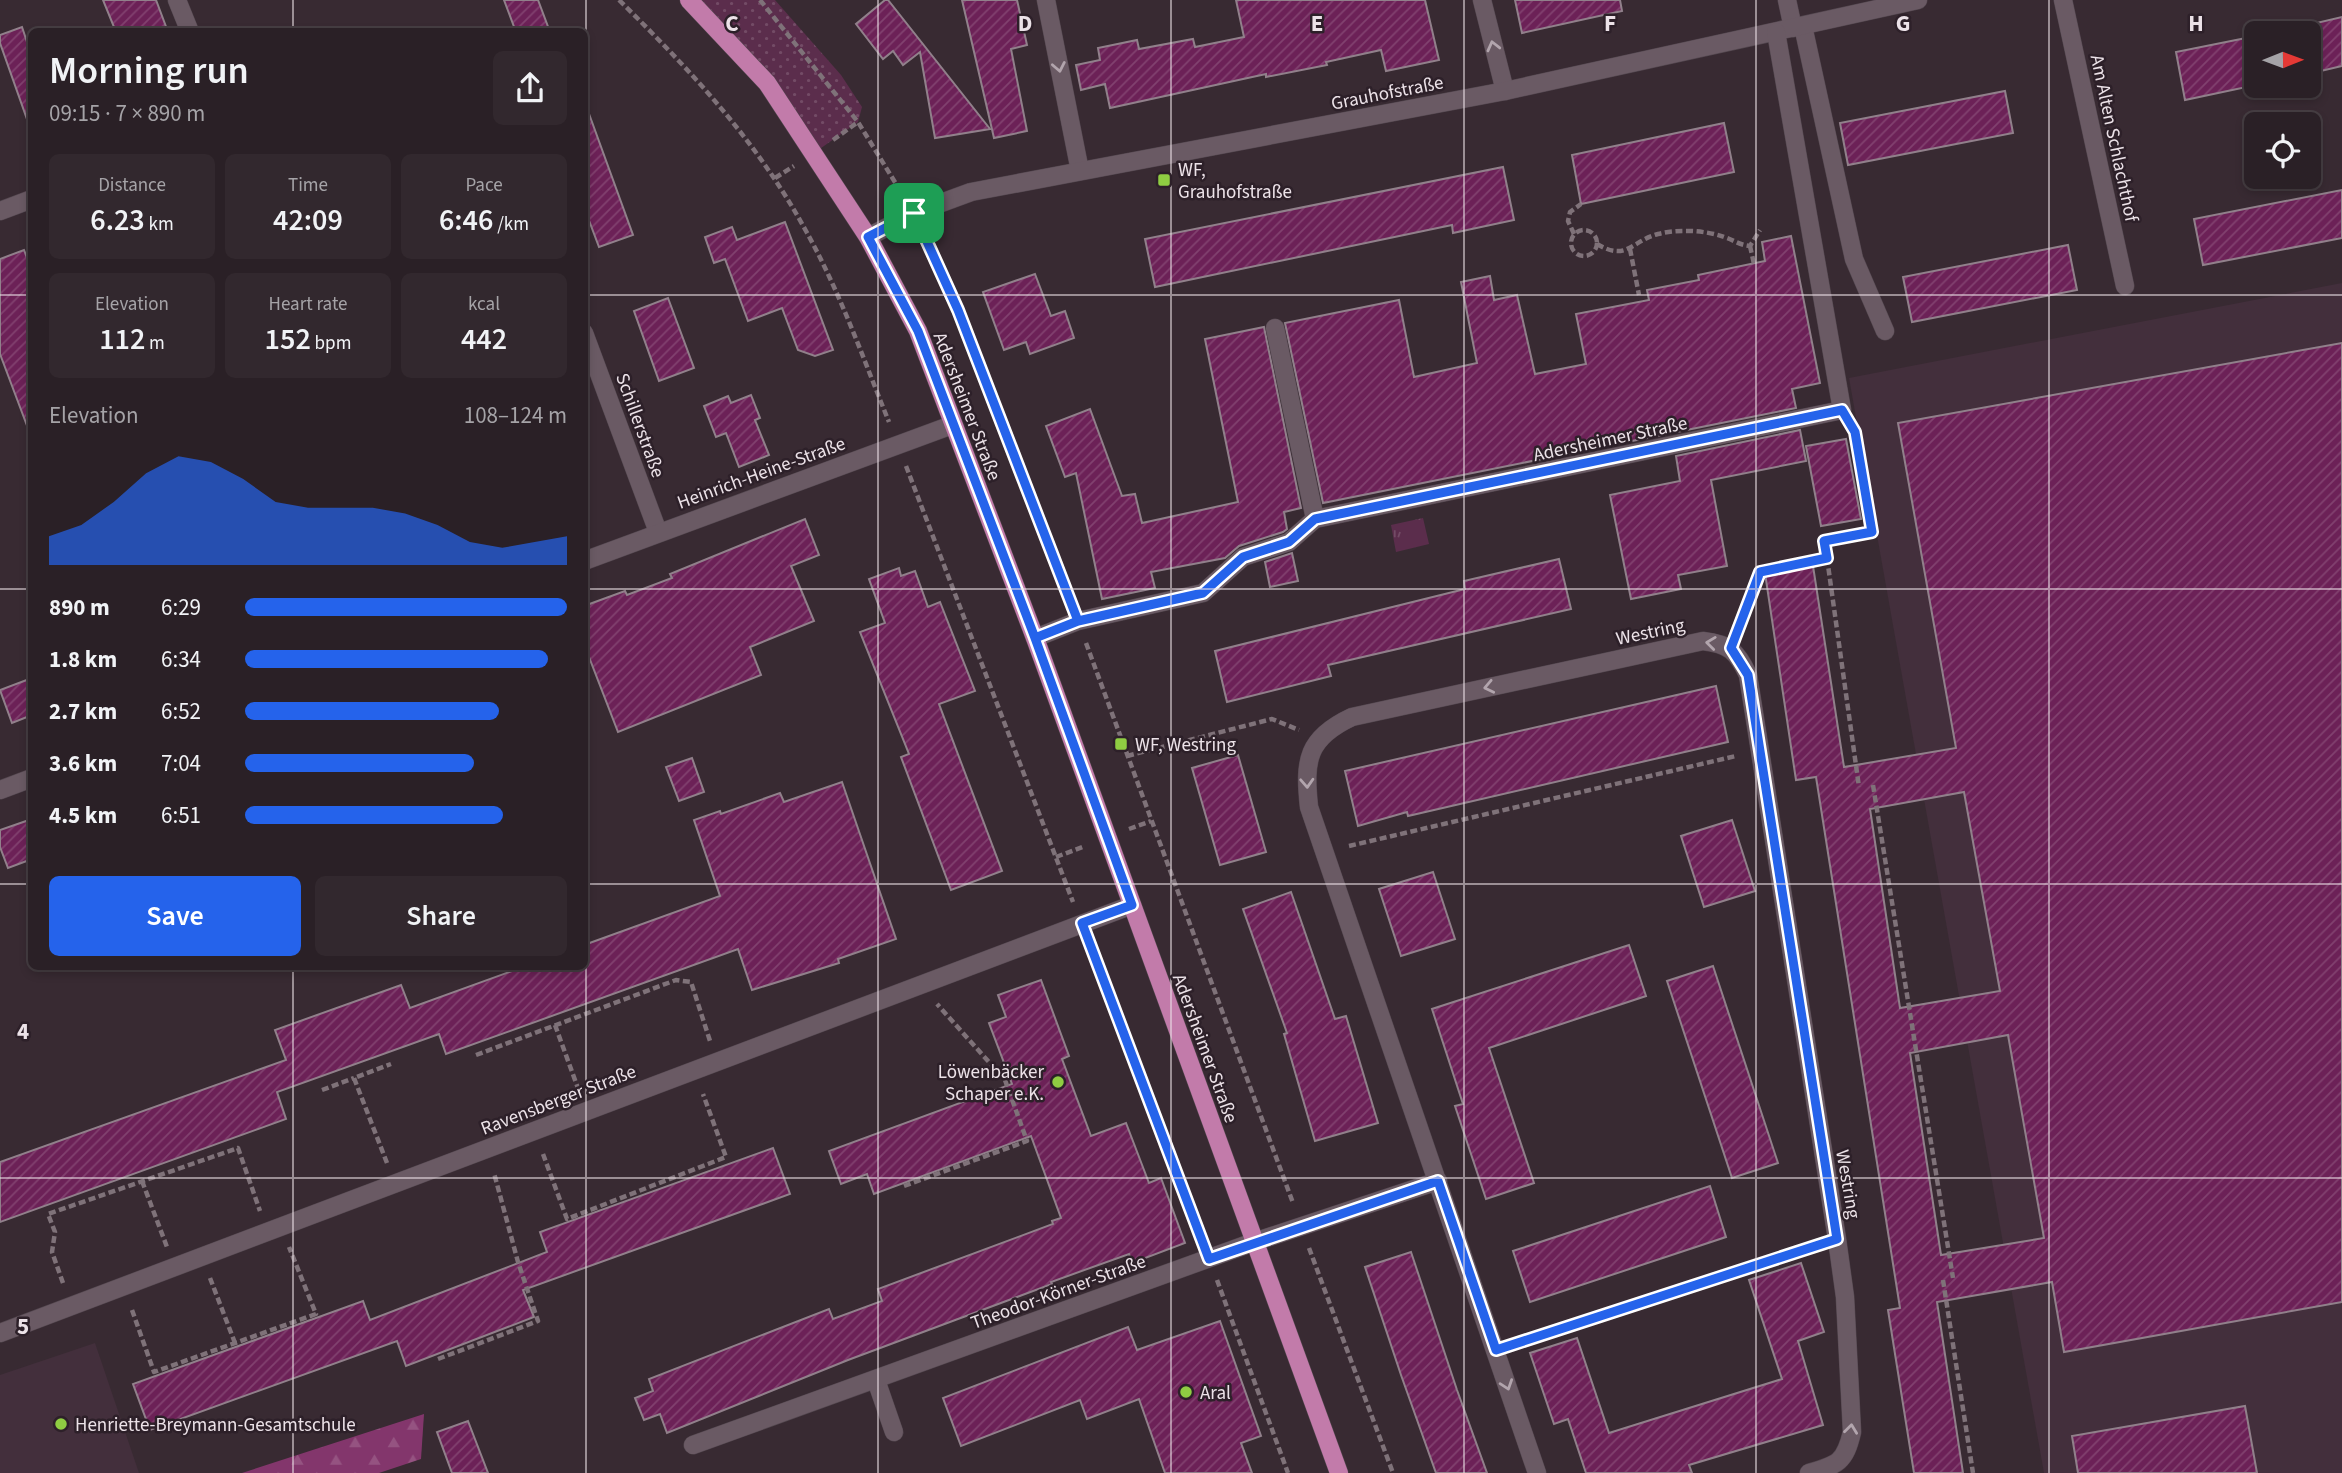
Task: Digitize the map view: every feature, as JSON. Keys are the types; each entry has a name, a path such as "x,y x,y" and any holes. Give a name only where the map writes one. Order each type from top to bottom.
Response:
{"main road":[{"name":"Adersheimer Straße","path":"689,0 768,83 868,237 918,331 1035,638 1339,1473"}],"street":[{"path":"177,0 188,28"},
{"path":"1046,0 1080,171"},
{"path":"1482,0 1505,91"},
{"path":"1787,0 1842,410"},
{"name":"Grauhofstraße","path":"868,237 914,213 971,192 1505,91 1896,2 1918,0"},
{"name":"Am Alten Schlachthof","path":"2063,0 2125,286"},
{"path":"1791,28 1854,259 1885,331"},
{"path":"0,211 28,200"},
{"path":"1275,328 1315,519"},
{"name":"Schillerstraße","path":"588,344 659,531"},
{"name":"Adersheimer Straße","path":"1035,638 1078,621 1203,593 1243,557 1289,542 1315,519 1842,410"},
{"name":"Heinrich-Heine-Straße","path":"588,559 952,425"},
{"name":"Westring","path":"1319,738 1352,717 1703,641 1731,648 1748,675 1846,1310 1852,1432 1847,1453 1838,1463 1809,1473"},
{"path":"1319,738 1309,756 1306,776 1310,807 1537,1473"},
{"path":"0,790 28,780"},
{"name":"Ravensberger Straße","path":"0,1333 1132,905"},
{"path":"1254,1242 1303,1228 1438,1181"},
{"name":"Theodor-Körner-Straße","path":"693,1445 1254,1242"},
{"path":"876,1380 894,1432"}],"path":[{"path":"620,0 697,76 775,178 807,232 836,291 1082,923 1288,1473"},
{"path":"760,0 858,122 914,213 958,310 1078,621 1393,1473"},
{"path":"1581,204 1570,212 1568,221 1574,234 1571,243 1576,254 1589,255 1597,244"},
{"path":"1754,264 1750,246 1760,230"},
{"path":"1574,234 1588,231 1595,236 1597,244 1608,251 1621,253 1659,234 1680,232 1704,232 1750,246"},
{"path":"1630,249 1639,295"},
{"path":"1842,410 1855,432 1872,532 1824,541 1859,788"},
{"path":"1731,648 1760,572 1827,558"},
{"path":"1127,755 1272,719 1319,738"},
{"path":"1325,852 1760,750"},
{"path":"1873,785 1953,1278"},
{"path":"477,1055 676,980 691,982 717,1061"},
{"path":"904,1186 1027,1141 1005,1080 920,985"},
{"path":"555,1025 587,1111"},
{"path":"322,1090 391,1064"},
{"path":"535,1130 567,1219 726,1157 695,1070"},
{"path":"354,1078 395,1183"},
{"path":"71,1307 52,1252 55,1232 48,1213 238,1148 316,1314 154,1372 123,1286"},
{"path":"438,1359 538,1321 518,1262 488,1148"},
{"path":"142,1181 174,1267"},
{"path":"1496,1350 1837,1239"},
{"path":"201,1257 235,1342"},
{"path":"1943,1280 1973,1473"}],"shaded area":[{"path":"2342,283 2342,1473 2044,1473 1849,378"},
{"name":"Henriette-Breymann-Gesamtschule","path":"95,1343 139,1473 0,1473 0,1375"}],"green space":[{"path":"689,0 775,0 841,75 862,107 858,122 814,153"},
{"path":"1423,518 1429,544 1396,552 1391,525"},
{"path":"424,1414 421,1459 379,1473 242,1473"}],"building":[{"path":"103,0 156,0 166,28 114,28"},
{"path":"504,0 538,0 548,28 514,28"},
{"path":"888,0 990,129 935,138 920,52 903,65 893,51 883,59 856,24"},
{"path":"962,0 1017,0 1027,45 1011,49 1027,131 994,138"},
{"path":"1236,0 1425,0 1439,60 1386,71 1381,50 1326,62 1327,65 1266,77 1266,74 1110,108 1105,84 1081,90 1076,65 1100,60 1098,48 1137,40 1139,49 1193,39 1195,47 1244,37"},
{"path":"1515,0 1620,0 1622,11 1522,33"},
{"path":"2342,17 2342,66 2321,71 2321,22"},
{"path":"22,27 28,42 28,122 0,43 0,35"},
{"path":"2244,38 2244,88 2185,100 2176,52"},
{"path":"2005,91 2013,133 1848,165 1840,123"},
{"path":"588,111 633,235 599,247 588,218"},
{"path":"1724,123 1734,172 1581,204 1572,155"},
{"path":"1503,167 1514,220 1453,233 1452,225 1155,287 1145,239"},
{"path":"2342,190 2342,238 2203,265 2194,219"},
{"path":"785,222 833,350 815,356 798,350 782,308 748,321 725,259 714,263 705,237 732,227 737,240"},
{"path":"1791,236 1820,383 1792,389 1796,408 1323,503 1285,323 1399,300 1414,377 1477,363 1461,282 1490,276 1494,300 1517,295 1535,374 1586,364 1576,314 1649,300 1647,290 1699,280 1698,275 1765,261 1762,242"},
{"path":"2068,245 2077,290 1912,322 1903,277"},
{"path":"24,250 28,260 28,428 0,354 0,259"},
{"path":"1035,274 1051,316 1065,311 1074,338 1030,354 1026,342 1004,350 983,292"},
{"path":"668,298 694,368 659,381 634,311"},
{"path":"1264,327 1301,508 1284,512 1287,529 1283,532 1239,546 1225,558 1151,572 1155,588 1102,599 1076,473 1065,477 1046,426 1090,409 1122,496 1135,494 1142,523 1238,502 1205,339"},
{"path":"2342,343 2342,1302 2064,1352 2052,1282 1937,1302 1963,1473 1914,1473 1888,1310 1900,1308 1816,777 1796,780 1765,573 1813,566 1844,767 1956,748 1898,423","holes":["1964,792 2000,991 1900,1008 1870,809","2008,1035 2044,1238 1941,1255 1910,1053"]},
{"path":"751,395 760,418 755,420 769,455 739,467 726,433 716,437 704,406 728,396 731,403"},
{"path":"1800,430 1806,461 1711,480 1727,566 1678,575 1681,589 1631,599 1610,495 1680,481 1676,456"},
{"path":"1846,439 1861,519 1821,526 1806,446"},
{"path":"805,519 819,555 791,566 814,621 750,647 761,675 618,732 588,654 588,605 625,591 627,595 672,578 670,574"},
{"path":"1292,553 1298,581 1270,587 1265,562"},
{"path":"1559,559 1571,609 1328,665 1331,676 1227,702 1215,651 1465,589 1464,581"},
{"path":"899,568 901,576 915,571 928,607 940,602 975,691 939,704 1002,871 951,890 901,757 909,754 860,632 885,623 869,579"},
{"path":"28,680 28,717 12,723 0,690"},
{"path":"1716,686 1728,742 1408,816 1407,812 1358,826 1345,771"},
{"path":"1238,755 1266,852 1220,865 1192,768"},
{"path":"692,758 704,792 679,801 666,767"},
{"path":"842,782 896,939 838,959 839,963 752,990 738,949 446,1054 439,1034 277,1092 286,1119 0,1222 0,1162 286,1060 275,1030 401,985 410,1008 515,970 588,970 588,944 720,896 694,820 720,811 721,814 780,793 784,802"},
{"path":"28,820 28,860 8,868 0,847 0,830"},
{"path":"1732,820 1755,891 1704,907 1681,836"},
{"path":"1433,872 1455,939 1401,956 1379,889"},
{"path":"1291,892 1335,1019 1346,1016 1378,1123 1315,1141 1284,1034 1287,1033 1243,909"},
{"path":"1629,945 1646,996 1489,1048 1534,1183 1486,1199 1455,1106 1463,1104 1432,1009"},
{"path":"1713,966 1778,1163 1732,1178 1667,981"},
{"path":"1041,980 1069,1056 1062,1059 1091,1136 1126,1123 1149,1183 1161,1178 1185,1243 1132,1263 1129,1254 1051,1282 1052,1284 848,1360 667,1433 660,1414 644,1420 635,1398 653,1391 649,1379 829,1309 833,1319 882,1301 878,1289 1053,1224 1052,1221 1061,1218 1031,1136 874,1194 867,1174 841,1184 829,1151 1012,1084 989,1023 1006,1017 998,995"},
{"path":"773,1148 790,1194 523,1290 534,1317 406,1366 397,1341 150,1430 133,1384 363,1301 370,1320 547,1252 540,1232"},
{"path":"1710,1186 1726,1237 1530,1302 1513,1251"},
{"path":"1411,1252 1487,1473 1436,1473 1401,1375 1365,1267"},
{"path":"1801,1263 1824,1332 1798,1341 1823,1425 1689,1465 1692,1473 1586,1473 1568,1419 1554,1424 1530,1353 1577,1338 1609,1433 1782,1379 1749,1280"},
{"path":"1220,1321 1261,1436 1241,1443 1252,1473 1165,1473 1139,1399 1087,1419 1080,1400 961,1446 943,1398 1128,1327 1137,1350"},
{"path":"2245,1406 2257,1473 2078,1473 2072,1436"},
{"path":"468,1421 488,1473 452,1473 437,1432"}],"place":[{"name":"WF, Grauhofstraße","path":"1164,180"},
{"name":"WF, Westring","path":"1121,744"},
{"name":"Löwenbäcker Schaper e.K.","path":"1058,1082"},
{"name":"Aral","path":"1186,1392"},
{"name":"Henriette-Breymann-Gesamtschule","path":"61,1424"}],"route":[{"path":"914,213 868,237 918,331 1035,638 1078,621 1203,593 1243,557 1289,542 1315,519 1842,410 1855,432 1872,532 1824,541 1827,558 1760,572 1731,648 1740,656 1748,675 1837,1239 1496,1350 1438,1181 1209,1259 1082,923 1132,905 1035,638 1078,621 958,310 914,213"}]}
